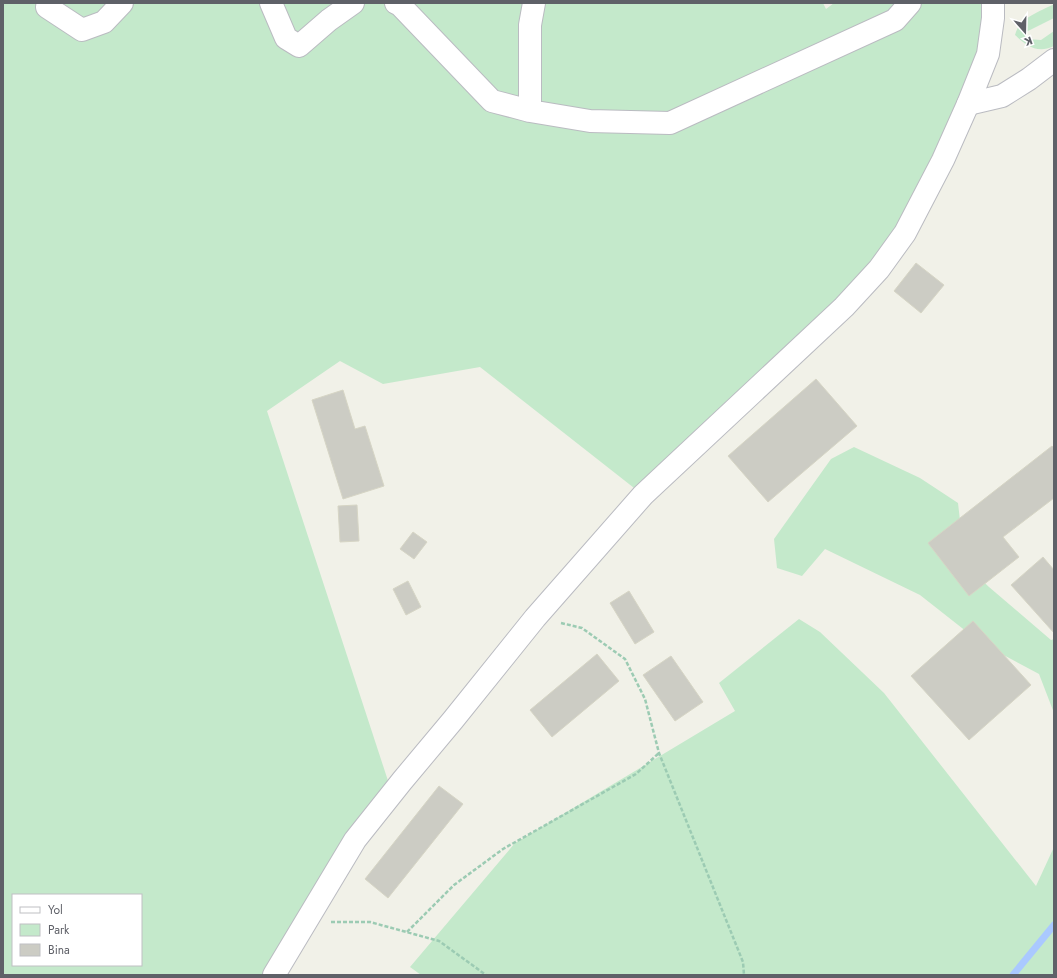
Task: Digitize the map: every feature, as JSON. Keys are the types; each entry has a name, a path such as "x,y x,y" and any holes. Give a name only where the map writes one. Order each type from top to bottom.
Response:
{"street":[{"path":"48,7 82,30 104,22 122,3"},
{"path":"271,3 286,38 300,46 329,20 353,3"},
{"path":"396,3 400,5 492,101 530,111 590,121 670,123 895,20 910,3"},
{"path":"530,111 530,26 534,3"},
{"path":"274,975 355,840 535,618 643,495 844,307 879,269 905,233 943,160 968,104 988,54 993,18 993,3"},
{"path":"968,104 1002,96 1029,79 1054,60"}],"path":[{"path":"535,618 582,628 624,659 645,699 659,753 743,962 744,975"},
{"path":"407,932 454,885 502,848 636,774 659,753"},
{"path":"329,922 370,922 439,941 486,975"}],"green space":[{"path":"3,3 823,3 826,9 834,3 993,3 993,18 905,233 643,495 480,367 383,384 340,361 267,411 392,793 274,975 3,975"},
{"path":"1054,4 1054,18 1024,33 1027,39 1041,40 1054,31 1054,46 1042,49 1033,48 1015,35 1017,29 1030,16"},
{"path":"854,447 920,478 958,503 965,564 989,587 1051,640 1054,639 1054,713 1039,674 981,643 920,595 825,549 802,576 777,568 774,539 831,459"},
{"path":"799,619 820,632 884,693 1036,886 1054,847 1054,975 421,975 410,967 515,843 735,711 719,683"}],"building":[{"path":"916,263 944,285 921,313 894,291"},
{"path":"816,379 857,426 768,502 728,456"},
{"path":"343,390 355,429 365,426 384,486 343,499 312,400"},
{"path":"1052,446 1054,448 1054,498 1003,537 1019,557 969,596 928,543"},
{"path":"357,505 359,541 340,542 338,506"},
{"path":"413,532 427,542 414,559 400,549"},
{"path":"1043,557 1054,570 1054,633 1011,585"},
{"path":"408,581 421,607 406,615 393,589"},
{"path":"629,591 654,632 635,644 610,603"},
{"path":"973,621 1031,685 969,740 911,676"},
{"path":"597,654 619,681 552,737 530,710"},
{"path":"671,656 703,702 675,721 643,675"},
{"path":"439,786 463,804 388,898 365,879"}],"waterway":[{"path":"1013,975 1054,925"}]}
